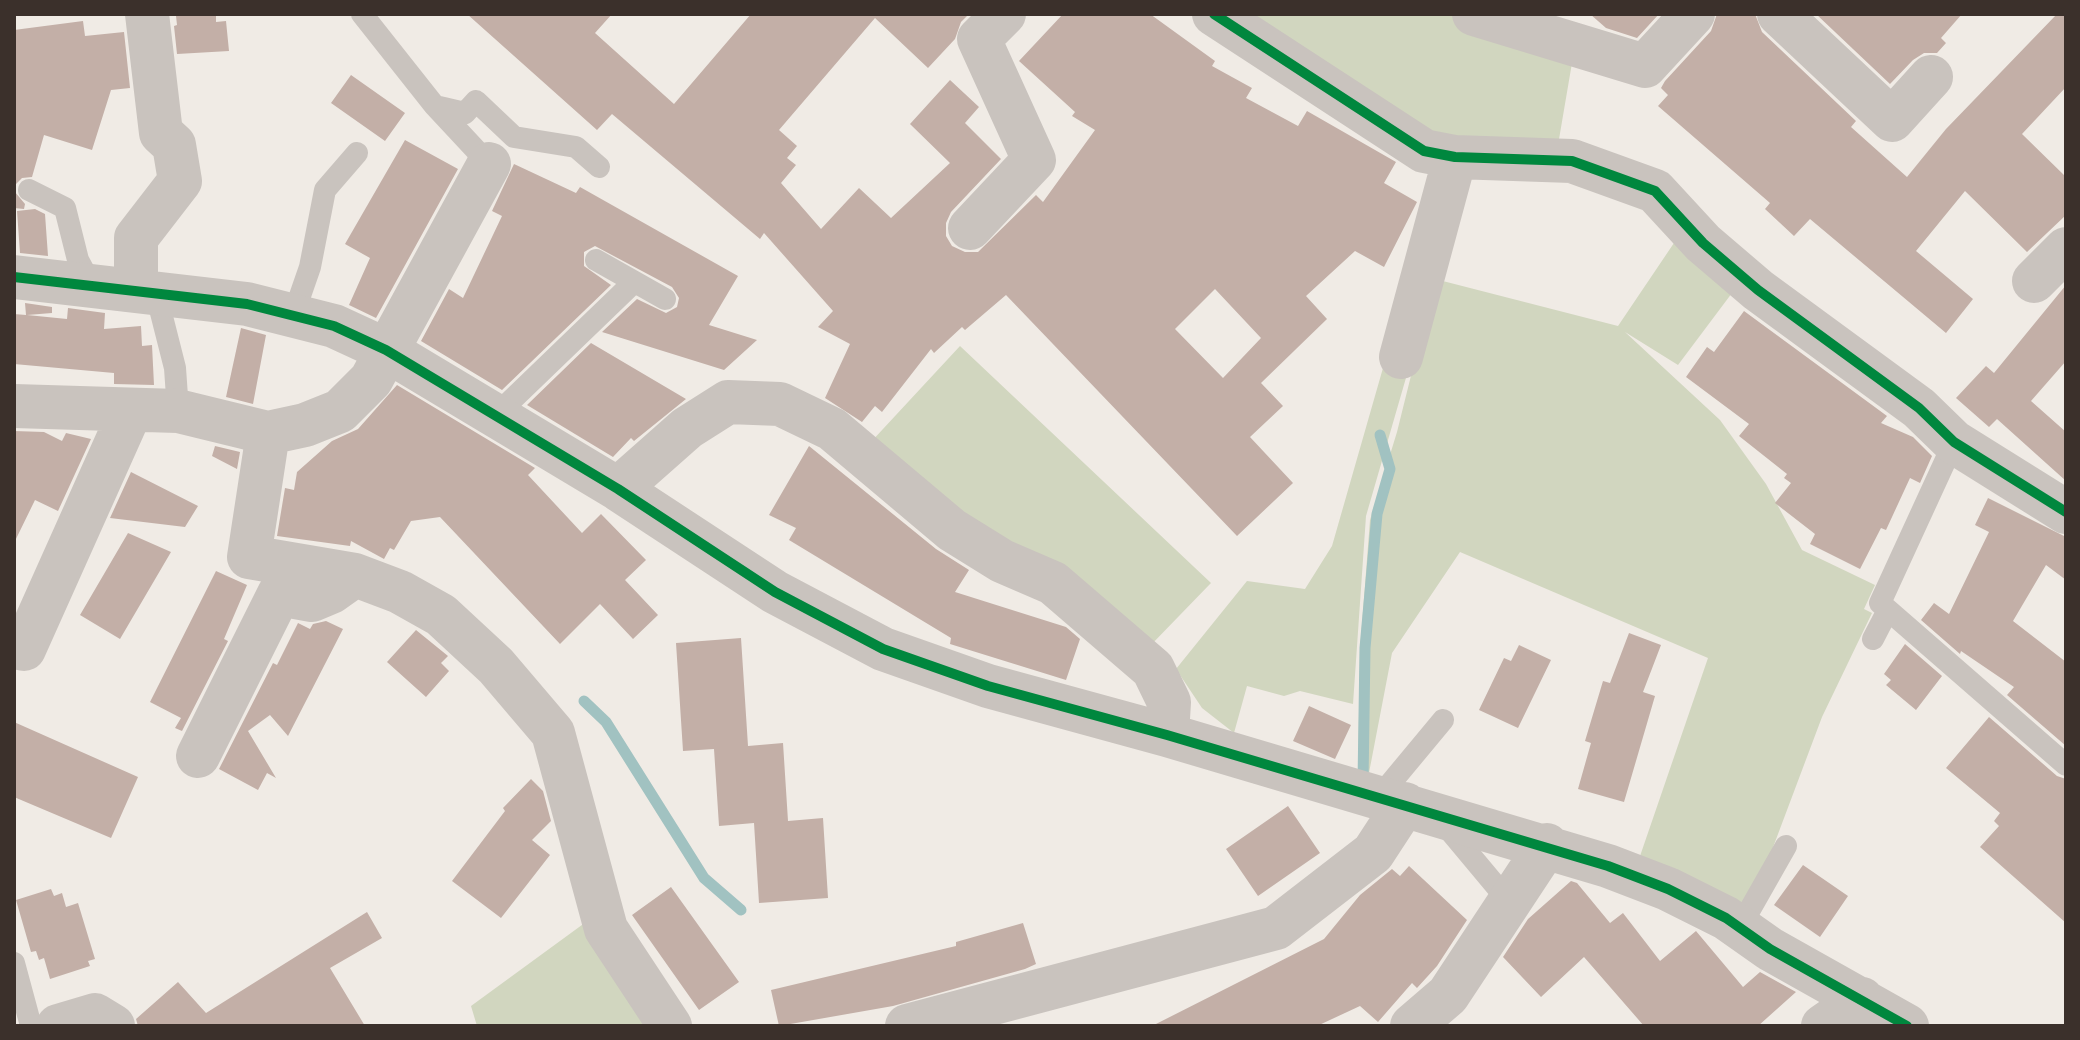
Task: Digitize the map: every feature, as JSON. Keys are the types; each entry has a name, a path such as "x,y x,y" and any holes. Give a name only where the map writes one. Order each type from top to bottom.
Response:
{"street":[{"path":"146,292 136,238 180,181 174,145 161,133 147,14"},
{"path":"970,228 1034,160 979,39 1004,14"},
{"path":"1214,14 1424,151 1455,157 1572,161 1655,191 1703,243 1758,290 1919,408 1954,442 2066,512"},
{"path":"1474,14 1645,66 1693,14"},
{"path":"1779,14 1892,120 1931,77"},
{"path":"1401,357 1455,157"},
{"path":"14,406 178,411 268,433 305,425 340,411 371,380 489,164"},
{"path":"2034,281 2066,249"},
{"path":"14,277 247,304 334,326 386,350 618,489 775,592 883,649 988,686 1547,845 1668,889 1740,927 1907,1026"},
{"path":"618,489 687,428 728,402 780,404 832,429 952,530 1002,561 1053,583 1153,669 1169,702 1167,735"},
{"path":"14,647 24,649 131,410"},
{"path":"268,433 249,557 355,575 400,592 441,615 496,666 553,733 606,929 670,1026"},
{"path":"198,756 279,594 312,600 355,575"},
{"path":"907,1026 980,1017 1276,928 1373,853 1407,805"},
{"path":"1412,1026 1448,995 1511,904 1547,845"},
{"path":"1823,1026 1862,999"},
{"path":"58,1026 95,1015 113,1026"}],"lane":[{"path":"362,14 434,105 489,164"},
{"path":"434,105 465,113 476,101 514,137 576,147 599,167"},
{"path":"293,316 310,267 325,190 357,153"},
{"path":"29,190 65,208 78,260 92,286"},
{"path":"596,260 665,299"},
{"path":"495,416 634,282"},
{"path":"146,292 175,368 178,411"},
{"path":"1954,442 1880,603 2066,765"},
{"path":"1873,639 1888,610"},
{"path":"1443,720 1407,805 1511,904"},
{"path":"1740,927 1786,846"},
{"path":"14,963 31,1026"}],"green space":[{"path":"1245,14 1451,14 1487,32 1573,57 1558,145 1435,140"},
{"path":"1676,240 1732,293 1678,365 1625,332 1720,420 1766,484 1802,550 1875,585 1864,609 1872,613 1822,717 1772,850 1742,904 1639,859 1708,658 1460,552 1392,653 1368,778 1358,777 1360,650 1370,520 1397,432 1435,279 1618,326"},
{"path":"960,346 1211,583 1148,648 1001,547 870,443"},
{"path":"1385,361 1410,364 1366,516 1353,704 1300,691 1284,696 1247,686 1234,733 1202,708 1176,669 1247,581 1305,589 1332,546"},
{"path":"586,922 648,1026 477,1026 471,1006"}],"building":[{"path":"216,14 216,22 226,21 229,51 177,54 176,16"},
{"path":"467,14 612,14 595,33 674,104 751,14 969,14 961,22 955,39 928,68 875,18 779,130 797,146 787,158 796,165 781,183 821,229 859,188 891,218 950,163 910,124 950,80 979,107 965,123 1001,159 951,212 946,223 946,236 952,246 965,252 978,252 1036,195 1043,202 1095,130 1072,116 1075,112 1019,61 1063,14 1150,14 1215,61 1212,66 1252,88 1246,98 1298,126 1307,111 1396,162 1384,183 1417,202 1384,267 1355,251 1306,296 1327,319 1261,383 1283,406 1250,437 1293,483 1237,536 1006,295 965,330 962,327 934,353 931,349 882,412 875,406 862,422 825,398 850,344 818,327 833,311 764,233 760,239 612,114 597,130","holes":["1215,289 1261,338 1223,378 1175,329"]},
{"path":"1590,14 1659,14 1637,38 1606,28"},
{"path":"1717,14 1755,14 1762,32 1856,121 1851,127 1907,177 1946,129 2057,14 2066,14 2066,87 2022,134 2066,177 2066,215 2027,252 1965,191 1916,251 1973,299 1946,333 1810,219 1794,236 1765,209 1770,203 1658,106 1668,95 1661,88 1665,81 1711,31"},
{"path":"1816,14 1962,14 1941,38 1946,43 1937,53 1924,53 1913,60 1890,84"},
{"path":"83,21 85,36 124,32 130,88 111,90 92,150 44,135 32,177 22,178 16,184 15,192 25,204 24,209 14,208 14,30"},
{"path":"351,75 405,113 385,141 331,103"},
{"path":"405,140 458,169 376,318 349,305 370,258 345,244"},
{"path":"514,164 576,193 580,187 738,276 709,325 757,340 724,370 602,332 637,299 666,313 677,307 679,298 672,287 595,246 584,252 584,266 611,285 502,390 421,341 449,289 463,298 502,216 492,211"},
{"path":"35,209 45,214 48,256 20,253 17,211"},
{"path":"2066,285 2066,361 2031,401 2066,432 2066,481 1997,419 1989,427 1956,398 1986,366 1994,373"},
{"path":"25,303 52,307 52,313 27,315 67,319 68,308 105,313 104,329 141,326 142,346 152,345 154,385 114,384 114,373 14,364 14,314 26,315"},
{"path":"1744,311 1887,416 1881,423 1913,437 1932,456 1920,483 1910,478 1886,530 1881,528 1860,569 1810,544 1815,534 1775,503 1791,483 1784,478 1787,474 1739,436 1749,424 1686,377 1707,347 1714,352"},
{"path":"241,328 266,335 253,404 226,397"},
{"path":"591,343 686,399 634,441 631,438 613,457 527,405"},
{"path":"397,385 535,468 528,475 582,533 601,514 646,560 625,580 658,615 633,639 600,604 560,644 440,517 411,521 394,550 390,548 384,559 351,541 350,546 277,536 285,488 294,490 297,472 332,441 358,429"},
{"path":"14,431 44,432 62,441 66,433 91,439 58,511 35,500 14,543"},
{"path":"215,446 240,452 237,469 212,456"},
{"path":"809,446 936,549 969,570 955,592 1066,627 1080,639 1066,680 950,644 951,638 789,540 796,528 769,515"},
{"path":"131,472 198,506 185,527 110,518"},
{"path":"1988,498 2066,537 2066,580 2046,565 2013,621 2066,662 2066,746 2007,695 2014,687 1961,651 1960,654 1921,620 1934,603 1949,614 1989,532 1975,525"},
{"path":"128,533 171,552 120,639 80,615"},
{"path":"216,571 247,585 224,639 228,641 182,731 175,728 181,718 150,702"},
{"path":"326,621 343,629 288,736 270,715 248,731 276,778 267,773 258,790 219,769 273,663 277,665 298,623 310,629 313,624"},
{"path":"416,630 448,656 441,663 449,671 426,697 387,662"},
{"path":"1629,633 1661,645 1643,692 1655,696 1624,802 1578,789 1591,743 1585,741 1603,681 1610,683"},
{"path":"741,638 748,746 783,743 788,821 823,818 828,898 759,903 754,823 719,826 714,749 683,751 676,643"},
{"path":"1905,644 1942,676 1916,710 1886,685 1891,680 1884,674"},
{"path":"1519,645 1551,660 1518,728 1479,710 1504,658 1511,661"},
{"path":"1309,706 1351,725 1335,759 1293,741"},
{"path":"1989,717 2057,776 2066,779 2066,923 1980,847 1999,826 1994,821 2000,813 1946,768"},
{"path":"14,722 138,777 111,838 14,797"},
{"path":"531,779 543,791 551,821 532,840 550,855 501,918 452,881 505,811 503,808"},
{"path":"1288,806 1320,853 1258,896 1226,849"},
{"path":"1803,865 1848,896 1820,937 1774,905"},
{"path":"1409,866 1467,920 1437,966 1417,988 1412,983 1378,1022 1360,1006 1317,1026 1152,1026 1324,939 1360,895 1392,869 1400,876"},
{"path":"1571,881 1577,883 1610,923 1623,913 1660,961 1696,931 1743,987 1760,972 1796,992 1758,1026 1644,1026 1584,957 1541,997 1503,957 1528,919"},
{"path":"671,887 739,982 699,1010 632,915"},
{"path":"51,889 54,896 62,893 66,907 78,903 95,959 88,961 90,966 50,979 44,958 39,960 36,951 31,952 16,900"},
{"path":"367,912 382,938 330,968 365,1026 138,1026 136,1019 178,982 206,1013"},
{"path":"1023,923 1036,964 1025,969 893,1006 779,1026 771,990 956,946 956,942"}],"waterway":[{"path":"1363,783 1365,648 1377,514 1390,469 1380,435"},
{"path":"584,701 606,722 704,878 741,910"}],"cycle path":[{"path":"1214,14 1424,151 1455,157 1572,161 1655,191 1703,243 1758,290 1919,408 1954,442 2066,512"},
{"path":"14,277 247,304 334,326 386,350 618,489 775,592 883,649 988,686 1167,735 1608,866 1668,889 1726,918 1770,949 1907,1026"}]}
